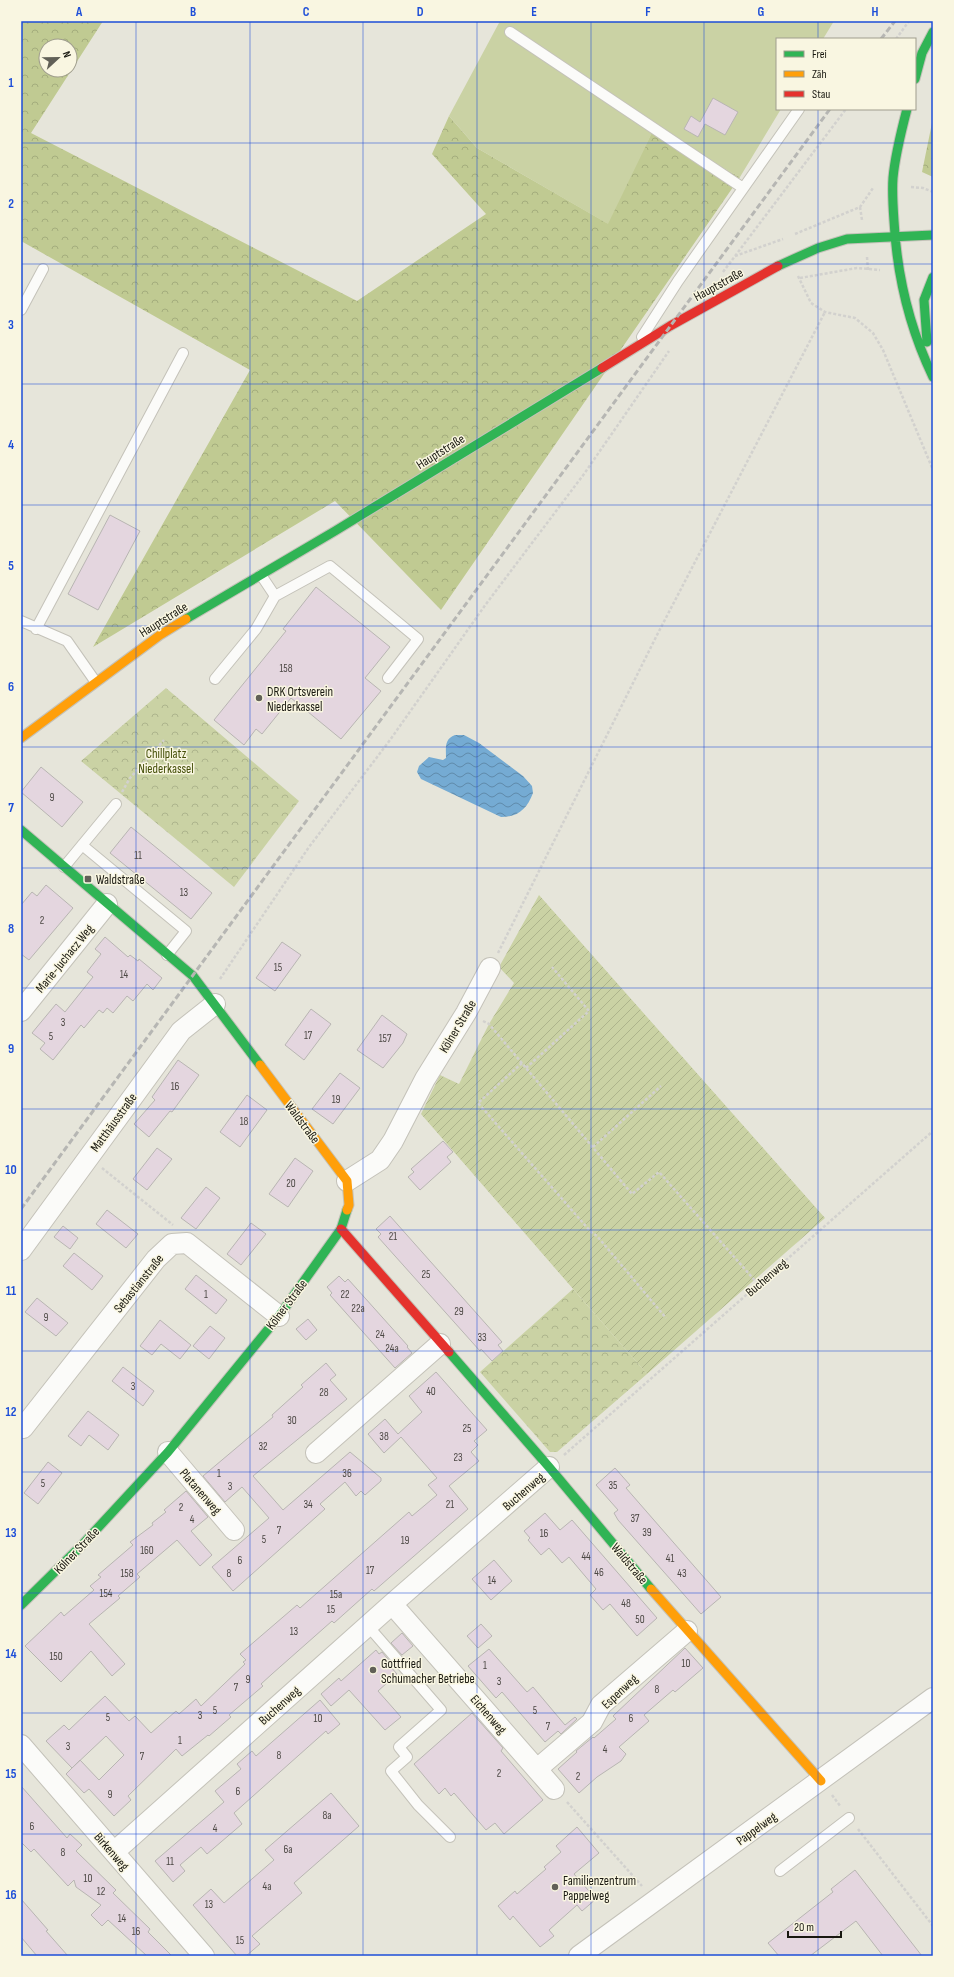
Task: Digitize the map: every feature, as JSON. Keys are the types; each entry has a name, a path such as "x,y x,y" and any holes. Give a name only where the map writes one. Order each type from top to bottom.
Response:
{"street":[{"path":"916,75 922,54 933,32"},
{"path":"907,110 899,140 892,187 895,237 907,313 932,375"},
{"name":"Hauptstraße","path":"21,738 95,681 160,634 261,575 636,346 741,285 795,257 847,239 933,235"},
{"path":"932,375 923,312 926,288 933,277"},
{"name":"Waldstraße","path":"21,830 193,976 347,1181"},
{"name":"Marie-Juchacz Weg","path":"21,1012 107,904"},
{"name":"Kölner Straße","path":"21,1605 82,1545 168,1452 279,1316 341,1230 349,1205 347,1181 380,1160 393,1142 425,1079 466,1013 490,968"},
{"name":"Matthäusstraße","path":"21,1250 181,1031 212,1000"},
{"name":"Waldstraße","path":"341,1230 549,1468 687,1631 821,1781"},
{"path":"186,1243 279,1316"},
{"name":"Sebastianstraße","path":"23,1428 156,1259 172,1244 186,1243"},
{"path":"316,1453 440,1344"},
{"name":"Platanenweg","path":"168,1452 234,1530"},
{"name":"Buchenweg","path":"114,1852 392,1604 549,1468"},
{"name":"Eichenweg","path":"392,1604 554,1789"},
{"name":"Espenweg","path":"538,1770 592,1722 601,1705 687,1631"},
{"name":"Pappelweg","path":"579,1956 933,1698"},
{"name":"Birkenweg","path":"21,1745 204,1956"}],"lane":[{"path":"510,32 743,188"},
{"path":"636,346 678,281 797,110"},
{"path":"21,310 43,269"},
{"path":"36,629 183,353"},
{"path":"215,679 256,629 275,596 330,566 418,639 388,678"},
{"path":"261,575 275,596"},
{"path":"21,621 36,629 67,641 95,681"},
{"path":"64,867 116,804"},
{"path":"82,845 186,932 167,955"},
{"path":"368,1626 441,1710 399,1747 407,1757 392,1771 418,1805 450,1837"},
{"path":"780,1871 849,1818"}],"path":[{"path":"897,38 909,21"},
{"path":"718,277 845,110"},
{"path":"735,256 790,237 860,206 874,186 923,188 933,192"},
{"path":"795,257 798,278 811,303 825,312 855,318 873,333 883,350 933,470"},
{"path":"798,278 858,268 868,270 899,270"},
{"path":"490,968 654,642 825,312"},
{"path":"212,1000 309,847 390,740 486,604 584,474 672,346"},
{"path":"116,804 130,778 164,740"},
{"path":"526,1068 590,1011 552,967"},
{"path":"466,1013 489,1024 632,1194 659,1172 758,1284"},
{"path":"522,1063 478,1103 597,1236 666,1318"},
{"path":"593,1147 661,1086"},
{"name":"Buchenweg","path":"549,1468 933,1131"},
{"path":"88,1157 176,1227 186,1243"},
{"path":"821,1781 933,1926"},
{"path":"554,1789 655,1900"}],"green space":[{"path":"21,21 103,21 78,60 78,38 38,38 38,78 66,78 31,133 357,301 486,214 432,154 449,116 477,148 607,223 653,130 740,177 441,610 335,501 93,647 250,370 21,241"},
{"path":"500,21 834,21 824,38 776,38 776,110 780,110 740,177 653,131 608,224 477,148 449,116"},
{"path":"933,118 933,177 922,172"},
{"name":"Chillplatz Niederkassel","path":"166,688 299,801 234,887 81,761"},
{"path":"539,895 825,1218 647,1374 421,1114 440,1075 459,1084 489,1024 514,983 499,967"},
{"path":"573,1289 647,1374 557,1452 550,1452 480,1372"}],"water":[{"path":"455,735 464,735 479,743 523,776 532,786 533,793 525,808 512,816 501,817 421,779 417,772 419,766 429,757 443,760 446,758 447,741"}],"building":[{"path":"713,98 738,112 725,135 705,124 698,137 684,129 691,116 700,122"},
{"path":"110,515 140,531 98,610 68,594"},
{"path":"316,587 390,647 365,678 381,691 341,739 291,698 262,734 256,729 244,745 214,720 286,631 283,629"},
{"path":"41,767 83,802 62,827 21,792"},
{"path":"131,827 212,893 191,919 110,853"},
{"path":"46,885 73,908 29,960 21,954 21,905 32,892 37,896"},
{"path":"105,937 128,957 130,955 138,961 139,959 162,978 153,990 147,984 133,1001 127,996 113,1013 107,1008 103,1013 99,1010 84,1028 81,1025 53,1060 40,1049 45,1043 32,1033 56,1004 65,1012 93,977 87,972 101,954 95,949"},
{"path":"282,942 301,955 275,991 256,978"},
{"path":"311,1009 331,1024 304,1060 285,1045"},
{"path":"382,1015 407,1034 403,1043 383,1068 357,1050"},
{"path":"178,1060 199,1075 172,1112 170,1111 149,1137 134,1124 155,1100 152,1097"},
{"path":"340,1073 360,1088 333,1124 312,1109"},
{"path":"247,1095 267,1110 240,1147 220,1132"},
{"path":"443,1141 453,1152 447,1157 451,1162 420,1190 408,1177 414,1172 411,1169"},
{"path":"157,1148 172,1159 147,1190 133,1179"},
{"path":"295,1158 313,1171 288,1207 269,1194"},
{"path":"206,1187 220,1198 196,1229 181,1218"},
{"path":"107,1210 138,1234 126,1248 96,1224"},
{"path":"390,1216 502,1342 498,1345 503,1351 492,1361 481,1349 480,1351 378,1237 381,1234 376,1229"},
{"path":"251,1223 266,1234 241,1265 227,1254"},
{"path":"63,1226 78,1238 70,1249 54,1237"},
{"path":"74,1253 103,1276 92,1290 63,1266"},
{"path":"196,1275 227,1300 216,1314 185,1289"},
{"path":"339,1276 345,1282 348,1279 408,1346 407,1347 412,1353 395,1368 330,1295 332,1293 327,1287"},
{"path":"37,1298 68,1323 56,1336 25,1312"},
{"path":"308,1319 317,1330 306,1340 296,1329"},
{"path":"160,1320 191,1345 180,1359 161,1344 152,1355 140,1346"},
{"path":"210,1326 225,1338 209,1359 193,1346"},
{"path":"326,1363 336,1375 330,1380 347,1399 253,1476 283,1510 350,1452 381,1478 381,1481 365,1495 361,1491 356,1496 345,1482 320,1504 325,1509 233,1591 212,1567 269,1518 242,1487 225,1502 203,1476 273,1417 272,1415 303,1387 301,1385"},
{"path":"123,1367 154,1391 143,1406 112,1381"},
{"path":"436,1372 487,1430 474,1441 478,1445 471,1452 479,1461 449,1486 468,1509 374,1591 372,1589 334,1623 332,1621 261,1684 263,1686 229,1715 231,1717 209,1736 208,1735 182,1756 176,1749 128,1796 131,1800 114,1816 89,1789 84,1793 66,1774 72,1768 46,1741 64,1725 69,1730 105,1696 129,1721 135,1716 151,1733 176,1711 179,1714 196,1699 201,1706 245,1664 243,1662 246,1660 240,1654 297,1605 300,1608 409,1512 412,1516 437,1495 428,1485 437,1478 401,1437 384,1453 368,1434 385,1419 398,1434 422,1412 409,1396","holes":["106,1736 124,1755 99,1780 80,1760"]},
{"path":"88,1411 119,1435 108,1450 89,1435 81,1446 68,1436"},
{"path":"48,1462 62,1473 38,1504 24,1493"},
{"path":"615,1468 630,1485 626,1488 721,1597 701,1614 618,1520 614,1513 618,1510 596,1485"},
{"path":"186,1491 208,1517 191,1531 212,1555 200,1566 177,1540 137,1574 140,1577 118,1596 120,1598 89,1624 125,1664 112,1676 91,1651 61,1682 25,1646 61,1612 64,1616 94,1590 90,1586 101,1577 98,1575 133,1545 130,1542 153,1525 152,1523 166,1512 164,1510"},
{"path":"545,1513 560,1530 572,1520 657,1618 637,1636 610,1604 603,1610 590,1595 596,1589 569,1557 562,1563 549,1548 541,1555 528,1540 530,1538 524,1531"},
{"path":"494,1560 512,1581 491,1600 472,1579"},
{"path":"481,1624 492,1636 478,1648 467,1636"},
{"path":"402,1633 413,1646 402,1655 391,1643"},
{"path":"685,1648 703,1668 675,1692 673,1690 644,1715 649,1721 619,1747 626,1754 621,1761 597,1777 579,1793 558,1769 577,1752 576,1751 616,1719 613,1716"},
{"path":"489,1649 527,1692 533,1687 565,1725 575,1717 577,1719 561,1734 558,1731 545,1742 502,1692 496,1698 468,1666"},
{"path":"376,1650 379,1654 382,1652 392,1664 390,1666 397,1674 378,1691 401,1717 385,1730 349,1690 331,1706 321,1694 339,1678 341,1681"},
{"path":"320,1700 340,1724 328,1734 326,1731 234,1813 242,1824 207,1854 201,1847 180,1865 185,1871 173,1882 155,1861 224,1802 215,1791 241,1769 237,1764 252,1751 256,1756"},
{"path":"472,1713 503,1748 501,1751 543,1800 504,1834 495,1823 486,1830 454,1793 451,1796 445,1788 439,1794 414,1764"},
{"path":"21,1786 67,1838 70,1834 82,1845 76,1851 116,1890 113,1893 150,1929 148,1932 172,1956 147,1956 108,1920 102,1926 91,1915 101,1905 76,1887 74,1880 68,1886 34,1849 31,1852 21,1842"},
{"path":"331,1793 359,1826 294,1883 302,1893 252,1936 260,1944 246,1956 237,1956 193,1905 211,1889 224,1903 274,1860 265,1850"},
{"name":"Familienzentrum Pappelweg","path":"577,1827 599,1853 574,1874 596,1899 582,1911 577,1905 549,1930 554,1936 540,1947 513,1916 510,1920 498,1906 515,1891 517,1894 546,1869 544,1867 561,1852 556,1846"},
{"path":"855,1870 922,1956 883,1956 856,1921 810,1956 779,1956 768,1943 833,1892 831,1889"},
{"path":"21,1899 68,1956 37,1956 21,1937"}],"railway":[{"path":"882,38 895,21"},
{"path":"21,1209 829,110"}],"traffic: fast":[{"path":"916,75 922,53 933,32"},
{"path":"907,110 900,135 893,178 893,200 898,262 901,281 911,320 917,339 933,377"},
{"path":"778,266 818,248 847,239 933,235"},
{"path":"927,342 924,300 933,277"},
{"path":"186,619 335,531 602,368"},
{"path":"21,830 193,976 260,1065"},
{"path":"21,1605 82,1545 168,1452 279,1316 341,1229 347,1210"},
{"path":"449,1352 549,1467 651,1589"}],"traffic: slow":[{"path":"21,738 160,635 186,619"},
{"path":"260,1065 347,1181 349,1205 347,1210"},
{"path":"651,1589 821,1781"}],"traffic: jam":[{"path":"602,368 670,326 778,266"},
{"path":"341,1229 449,1352"}],"place":[{"name":"DRK Ortsverein Niederkassel","path":"259,698"},
{"name":"Waldstraße","path":"88,879"},
{"name":"Gottfried Schumacher Betriebe","path":"373,1670"},
{"name":"Familienzentrum Pappelweg","path":"555,1887"}]}
